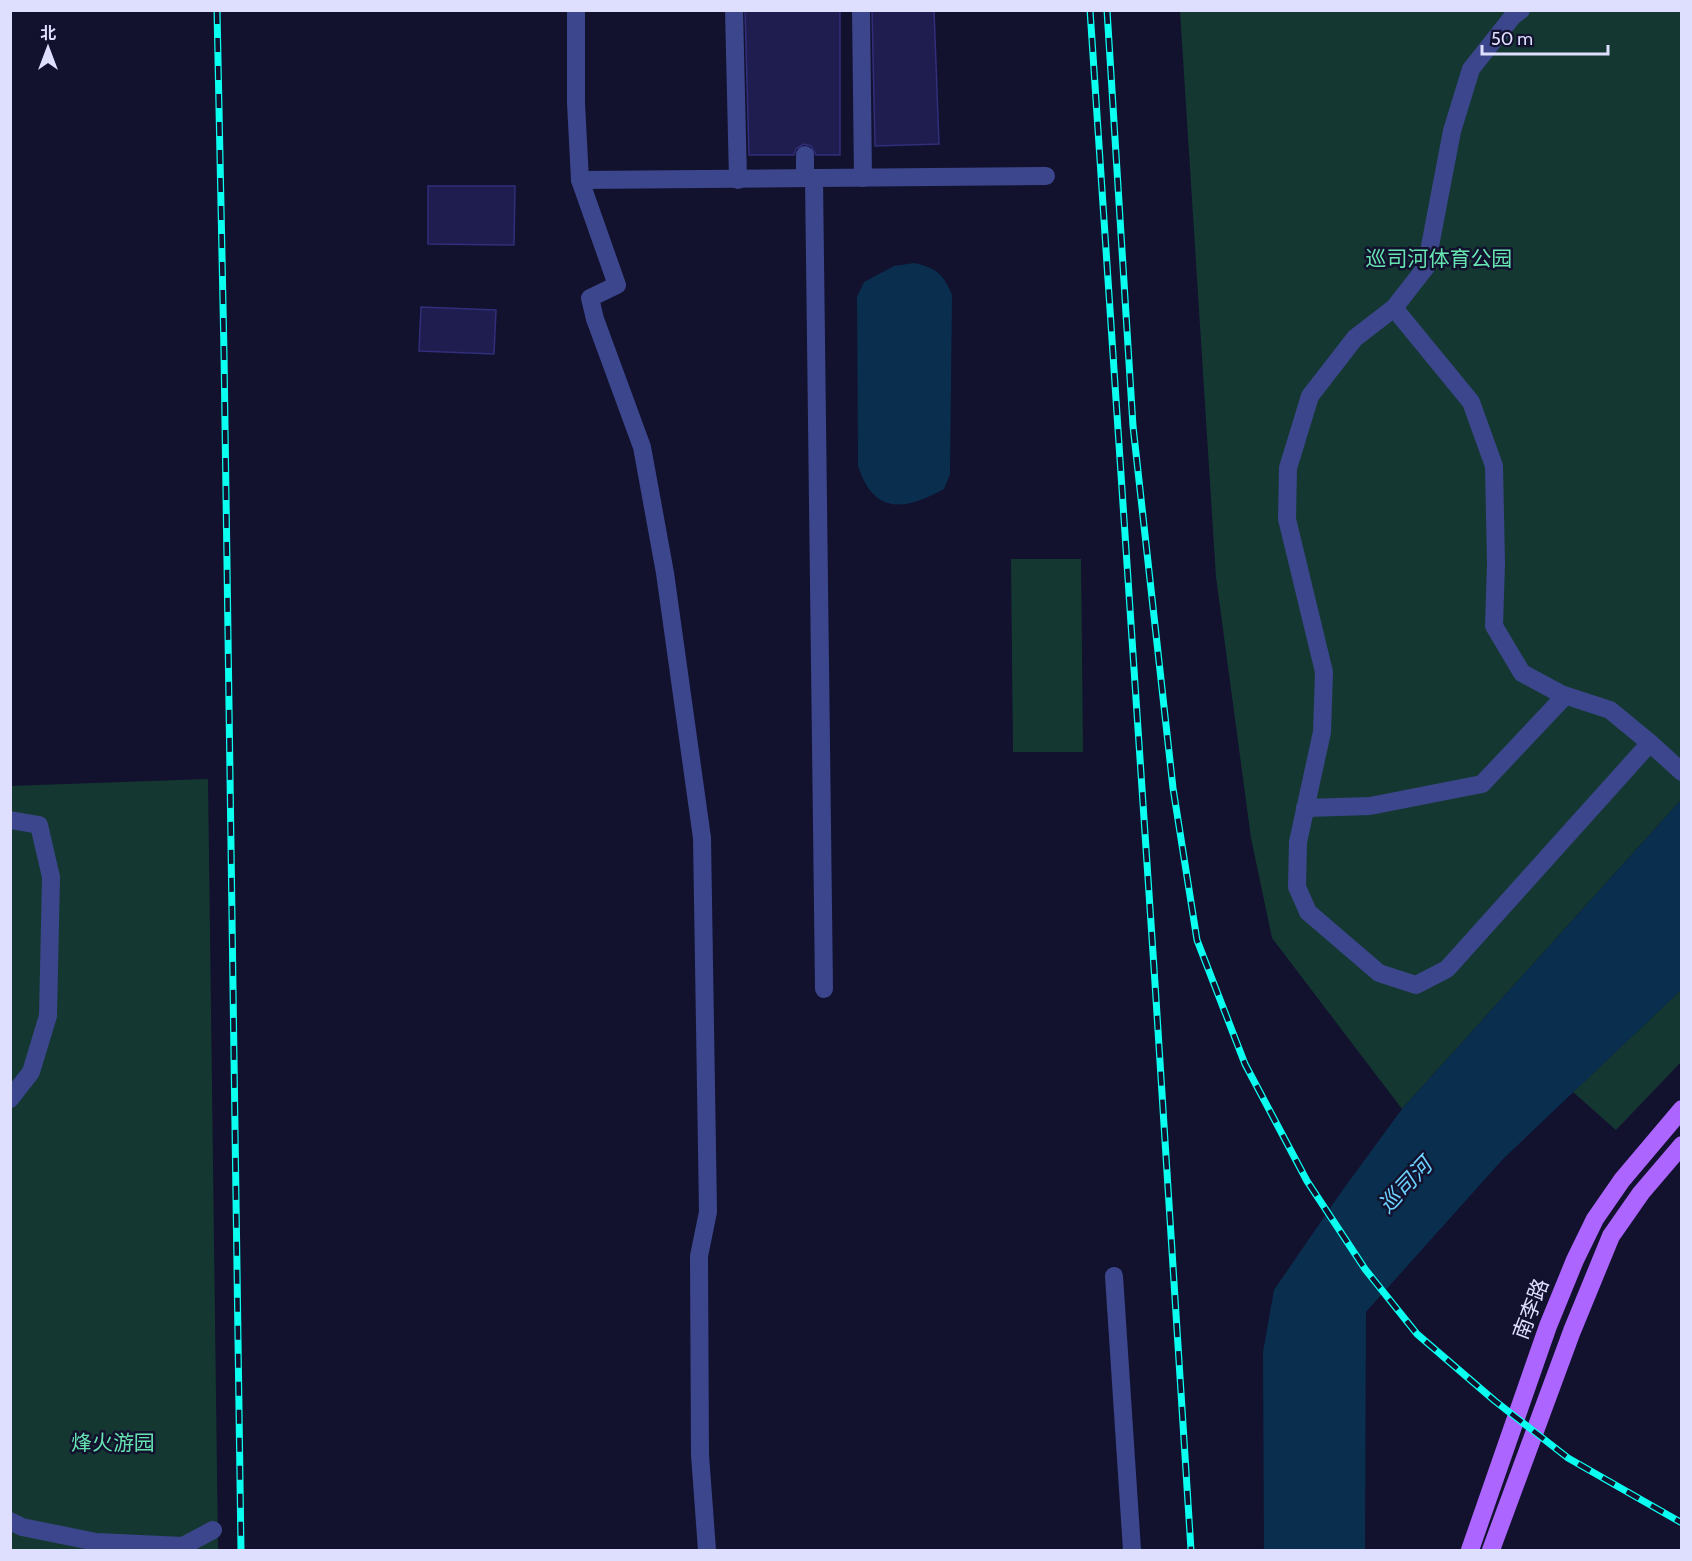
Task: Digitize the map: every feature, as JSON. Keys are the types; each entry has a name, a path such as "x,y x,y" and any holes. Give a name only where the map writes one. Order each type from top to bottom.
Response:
{"main road":[{"name":"南李路","path":"1470,1551 1548,1326 1580,1250 1595,1219 1622,1180 1682,1109"},
{"path":"1491,1551 1572,1330 1611,1236 1641,1193 1682,1145"}],"street":[{"path":"576,10 576,103 580,180 617,285 590,298 642,447 666,573 702,838 708,1212 699,1256 700,1455 707,1551"},
{"path":"734,10 738,180"},
{"path":"861,10 863,178"},
{"path":"1521,10 1513,16 1471,69 1452,131 1426,267 1394,309 1355,339 1310,396 1288,468 1287,519 1324,672 1322,732 1298,842 1297,887 1308,912 1378,973 1416,985 1447,969 1650,743"},
{"path":"805,155 810,178 823,815 824,988"},
{"path":"580,180 1046,176"},
{"path":"1394,309 1471,402 1494,466 1496,563 1494,626 1522,673 1565,696 1610,711 1682,772"},
{"path":"1305,808 1370,806 1482,784 1565,696"},
{"path":"10,819 39,825 51,877 48,1016 32,1072 10,1099"},
{"path":"1114,1276 1132,1551"},
{"path":"10,1521 22,1527 96,1542 183,1546 213,1530"}],"green space":[{"name":"巡司河体育公园","path":"1180,11 1681,11 1681,800 1402,1109 1272,938 1251,838 1216,577"},
{"path":"1011,559 1081,559 1083,752 1013,752"},
{"name":"烽火游园","path":"208,779 218,1550 11,1550 10,786"},
{"path":"1681,990 1681,1062 1616,1130 1573,1092"}],"water":[{"path":"914,263 938,273 952,295 950,474 944,489 917,501 893,504 882,501 873,494 858,466 857,297 864,282 894,266"},
{"name":"巡司河","path":"1681,800 1681,990 1503,1159 1366,1312 1365,1550 1264,1550 1263,1352 1274,1290 1402,1109"}],"building":[{"path":"745,10 840,10 840,155 816,155 811,146 804,144 796,149 794,155 749,155"},
{"path":"872,10 934,10 939,144 875,146"},
{"path":"428,186 515,186 514,245 428,244"},
{"path":"421,307 496,310 494,354 419,351"}],"railway":[{"path":"217,10 241,1550"},
{"path":"1090,10 1191,1550"},
{"path":"1107,10 1133,426 1173,788 1197,940 1245,1064 1307,1181 1365,1269 1417,1334 1495,1401 1568,1458 1682,1523"}]}
